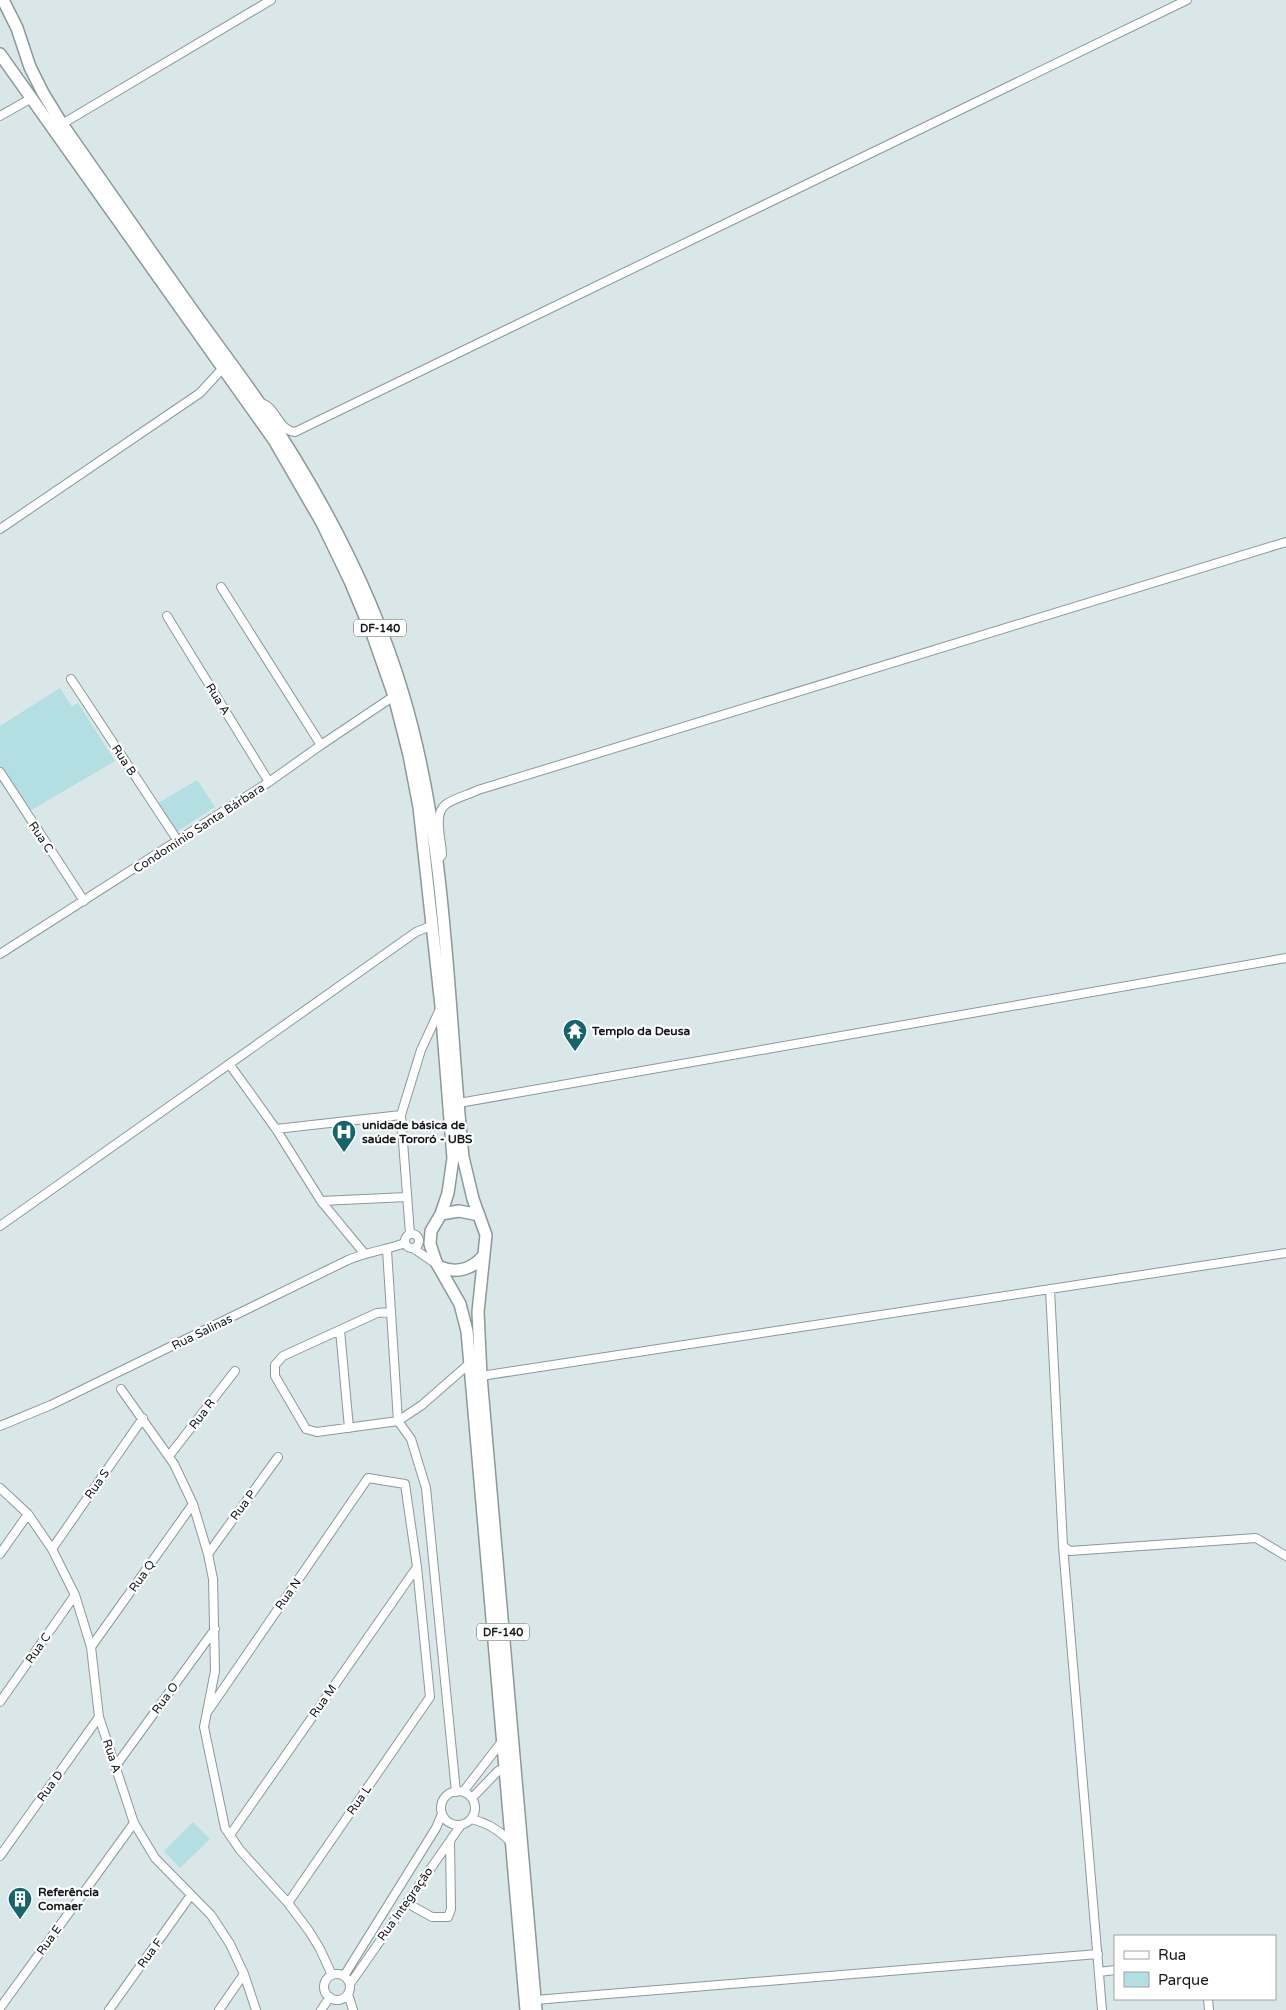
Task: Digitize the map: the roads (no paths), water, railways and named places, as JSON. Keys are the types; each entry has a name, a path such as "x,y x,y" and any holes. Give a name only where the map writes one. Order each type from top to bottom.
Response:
{"main road":[{"name":"DF-140","path":"3,0 17,28 30,67 62,124 259,402 330,518 358,573 403,694 418,751 438,860 465,1167 473,1199 486,1235 478,1312 481,1376 535,2005"},
{"name":"DF-140","path":"0,54 30,99 274,440 322,523 350,580 373,636 394,696 420,807 441,1006 453,1158 450,1188 441,1214 434,1225 430,1244 433,1257 451,1286 462,1310 467,1330 526,2010"},
{"path":"441,1214 458,1211 479,1215"},
{"path":"440,1268 452,1271 465,1269 476,1264 485,1254"}],"street":[{"path":"62,124 271,0"},
{"path":"259,402 270,408 283,428 288,432 294,432 1187,0"},
{"path":"0,116 30,99"},
{"path":"0,529 200,393 224,368"},
{"path":"438,860 442,855 439,819 441,811 451,802 478,790 1286,542"},
{"path":"221,587 321,744"},
{"name":"Rua A","path":"167,616 269,782"},
{"name":"Rua B","path":"71,678 178,841"},
{"name":"Condomínio Santa Bárbara","path":"0,954 269,782 321,744 394,696"},
{"name":"Rua C","path":"0,772 84,901"},
{"path":"0,1226 416,932 433,925"},
{"path":"458,1103 1286,958"},
{"path":"413,1248 419,1242 413,1235 407,1196 401,1114 421,1050 441,1006"},
{"path":"230,1065 276,1129 321,1201 364,1253"},
{"path":"276,1129 401,1114"},
{"path":"321,1201 407,1196"},
{"path":"434,1225 406,1237 405,1242 408,1247 413,1248 440,1268"},
{"name":"Rua Salinas","path":"0,1426 51,1406 364,1253 387,1250 405,1242"},
{"path":"387,1250 398,1421 411,1439 426,1488 460,1792"},
{"path":"481,1376 1286,1253"},
{"path":"1050,1289 1063,1546 1102,2010"},
{"path":"391,1312 377,1313 283,1356 275,1365 275,1376 306,1429 317,1432 398,1421 422,1406 470,1363"},
{"path":"340,1330 349,1428"},
{"name":"Rua R","path":"169,1456 234,1371"},
{"path":"121,1389 174,1464 193,1504 208,1554 213,1579 216,1629 215,1671 204,1728 225,1828 240,1850 288,1903 320,1949 332,1975"},
{"name":"Rua S","path":"52,1550 143,1418"},
{"name":"Rua P","path":"208,1554 278,1457"},
{"name":"Rua N","path":"208,1711 368,1478 405,1484 417,1567"},
{"name":"Rua A","path":"0,1488 28,1514 52,1550 75,1595 91,1647 99,1717 134,1823 155,1858 211,1915 230,1944 244,1974 256,2010"},
{"name":"Rua Q","path":"91,1647 193,1504"},
{"path":"0,1554 28,1514"},
{"path":"1063,1546 1070,1551 1256,1538 1286,1556"},
{"name":"Rua L","path":"288,1903 430,1697 417,1567"},
{"name":"Rua M","path":"230,1835 417,1567"},
{"name":"Rua C","path":"0,1702 75,1595"},
{"name":"Rua O","path":"115,1767 216,1629"},
{"name":"Rua D","path":"0,1856 99,1717"},
{"path":"460,1792 472,1798 475,1808 471,1819 461,1825 450,1822 442,1814 441,1808 446,1797 460,1792 503,1740"},
{"path":"472,1798 498,1771 506,1767"},
{"name":"Rua Integração","path":"344,1976 440,1821 442,1814"},
{"path":"471,1819 484,1822 496,1829 512,1843"},
{"name":"Rua E","path":"0,2008 134,1823"},
{"name":"Rua Integração","path":"350,1984 461,1825"},
{"path":"407,1903 432,1918 448,1917 451,1909 450,1841"},
{"path":"416,1860 429,1870"},
{"name":"Rua F","path":"109,2010 192,1895"},
{"path":"535,2005 1098,1954"},
{"path":"1099,1972 1114,1970"},
{"path":"219,2010 244,1974"},
{"path":"348,1994 340,1999 330,1997 326,1993 325,1983 332,1975 344,1976 350,1984 348,1994 353,2010"},
{"path":"321,2010 330,1997"}],"place":[{"name":"Templo da Deusa","path":"575,1052"},
{"name":"unidade básica de saúde Tororó - UBS","path":"344,1153"},
{"name":"Referência Comaer","path":"20,1920"}]}
